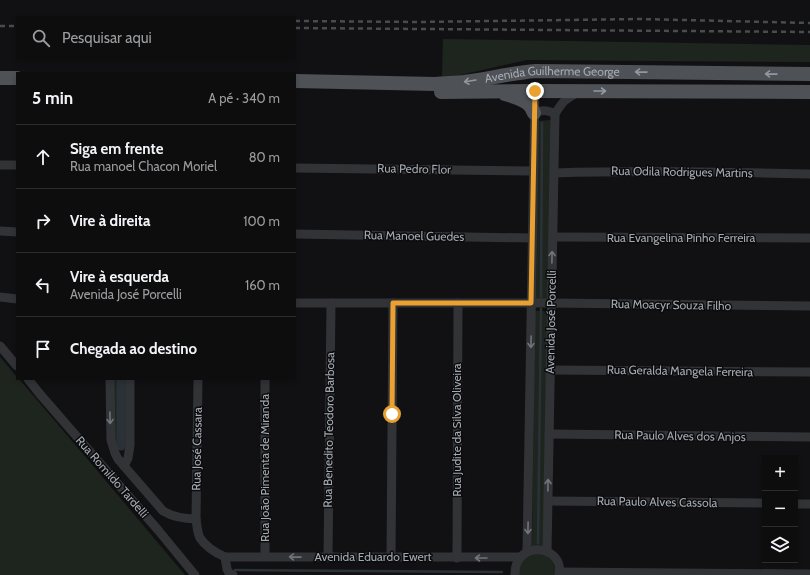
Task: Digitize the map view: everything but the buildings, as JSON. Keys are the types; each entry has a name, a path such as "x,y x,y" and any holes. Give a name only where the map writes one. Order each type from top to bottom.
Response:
{"main road":[{"name":"Avenida Guilherme George","path":"296,81 442,84 536,71 810,74"},
{"path":"535,91 535,78 542,75 579,72"},
{"path":"0,78 16,78"},
{"path":"0,85 16,85"},
{"name":"Avenida Guilherme George","path":"296,90 412,93 535,91 810,92"},
{"path":"497,92 510,95 525,102 531,106 534,113"}],"street":[{"name":"Avenida José Porcelli","path":"515,575 516,563 524,554 535,91"},
{"path":"534,113 542,110 554,114 562,102 580,91"},
{"name":"Avenida José Porcelli","path":"547,552 554,114"},
{"path":"0,165 16,165"},
{"name":"Rua Pedro Flor","path":"296,168 533,171"},
{"name":"Rua Odila Rodrigues Martins","path":"554,173 647,171 810,174"},
{"path":"0,231 16,232"},
{"name":"Rua Manoel Guedes","path":"296,234 532,238"},
{"name":"Rua Evangelina Pinho Ferreira","path":"553,237 810,238"},
{"path":"0,297 16,299"},
{"name":"Rua Moacyr Souza Filho","path":"296,303 552,303 810,306"},
{"name":"Rua Benedito Teodoro Barbosa","path":"328,557 331,303"},
{"path":"391,557 393,303"},
{"name":"Rua Judite da Silva Oliveira","path":"457,558 458,303"},
{"path":"0,346 16,365"},
{"name":"Rua Geralda Mangela Ferreira","path":"550,370 810,372"},
{"name":"Rua Romildo Tardelli","path":"29,380 195,575"},
{"path":"110,380 111,440 118,459 163,511 169,515 196,519"},
{"path":"124,466 128,458 130,445 130,380"},
{"name":"Rua José Cassara","path":"198,380 196,519 200,538 214,552 226,557"},
{"name":"Rua João Pimenta de Miranda","path":"265,380 265,556"},
{"name":"Rua Paulo Alves dos Anjos","path":"549,434 810,437"},
{"name":"Rua Paulo Alves Cassola","path":"548,501 762,503"},
{"path":"798,504 810,504"},
{"name":"Avenida Eduardo Ewert","path":"226,557 457,558 524,554 532,550 540,549 547,552"},
{"path":"547,552 557,561 559,573 810,574"},
{"path":"226,557 227,569 229,573 233,575"}],"shaded area":[{"path":"443,39 810,45 810,62 527,60 456,76 442,77"},
{"path":"551,120 549,300 536,300 537,121"},
{"path":"535,311 547,311 544,546 532,546"},
{"path":"0,357 16,376 16,380 20,380 185,575 0,575"},
{"path":"114,380 128,380 126,446 122,449 118,449 114,446"},
{"path":"533,553 550,558 554,565 556,575 518,575 522,559"}],"waterway":[{"path":"541,297 542,123"},
{"path":"538,543 541,309"},
{"path":"121,380 121,446"},
{"path":"235,570 502,572"}],"railway":[{"path":"296,21 419,22 640,19 810,23"},
{"path":"0,26 16,26"},
{"path":"296,28 810,32"}],"route":[{"path":"392,414 393,303 531,303 535,91"}]}
